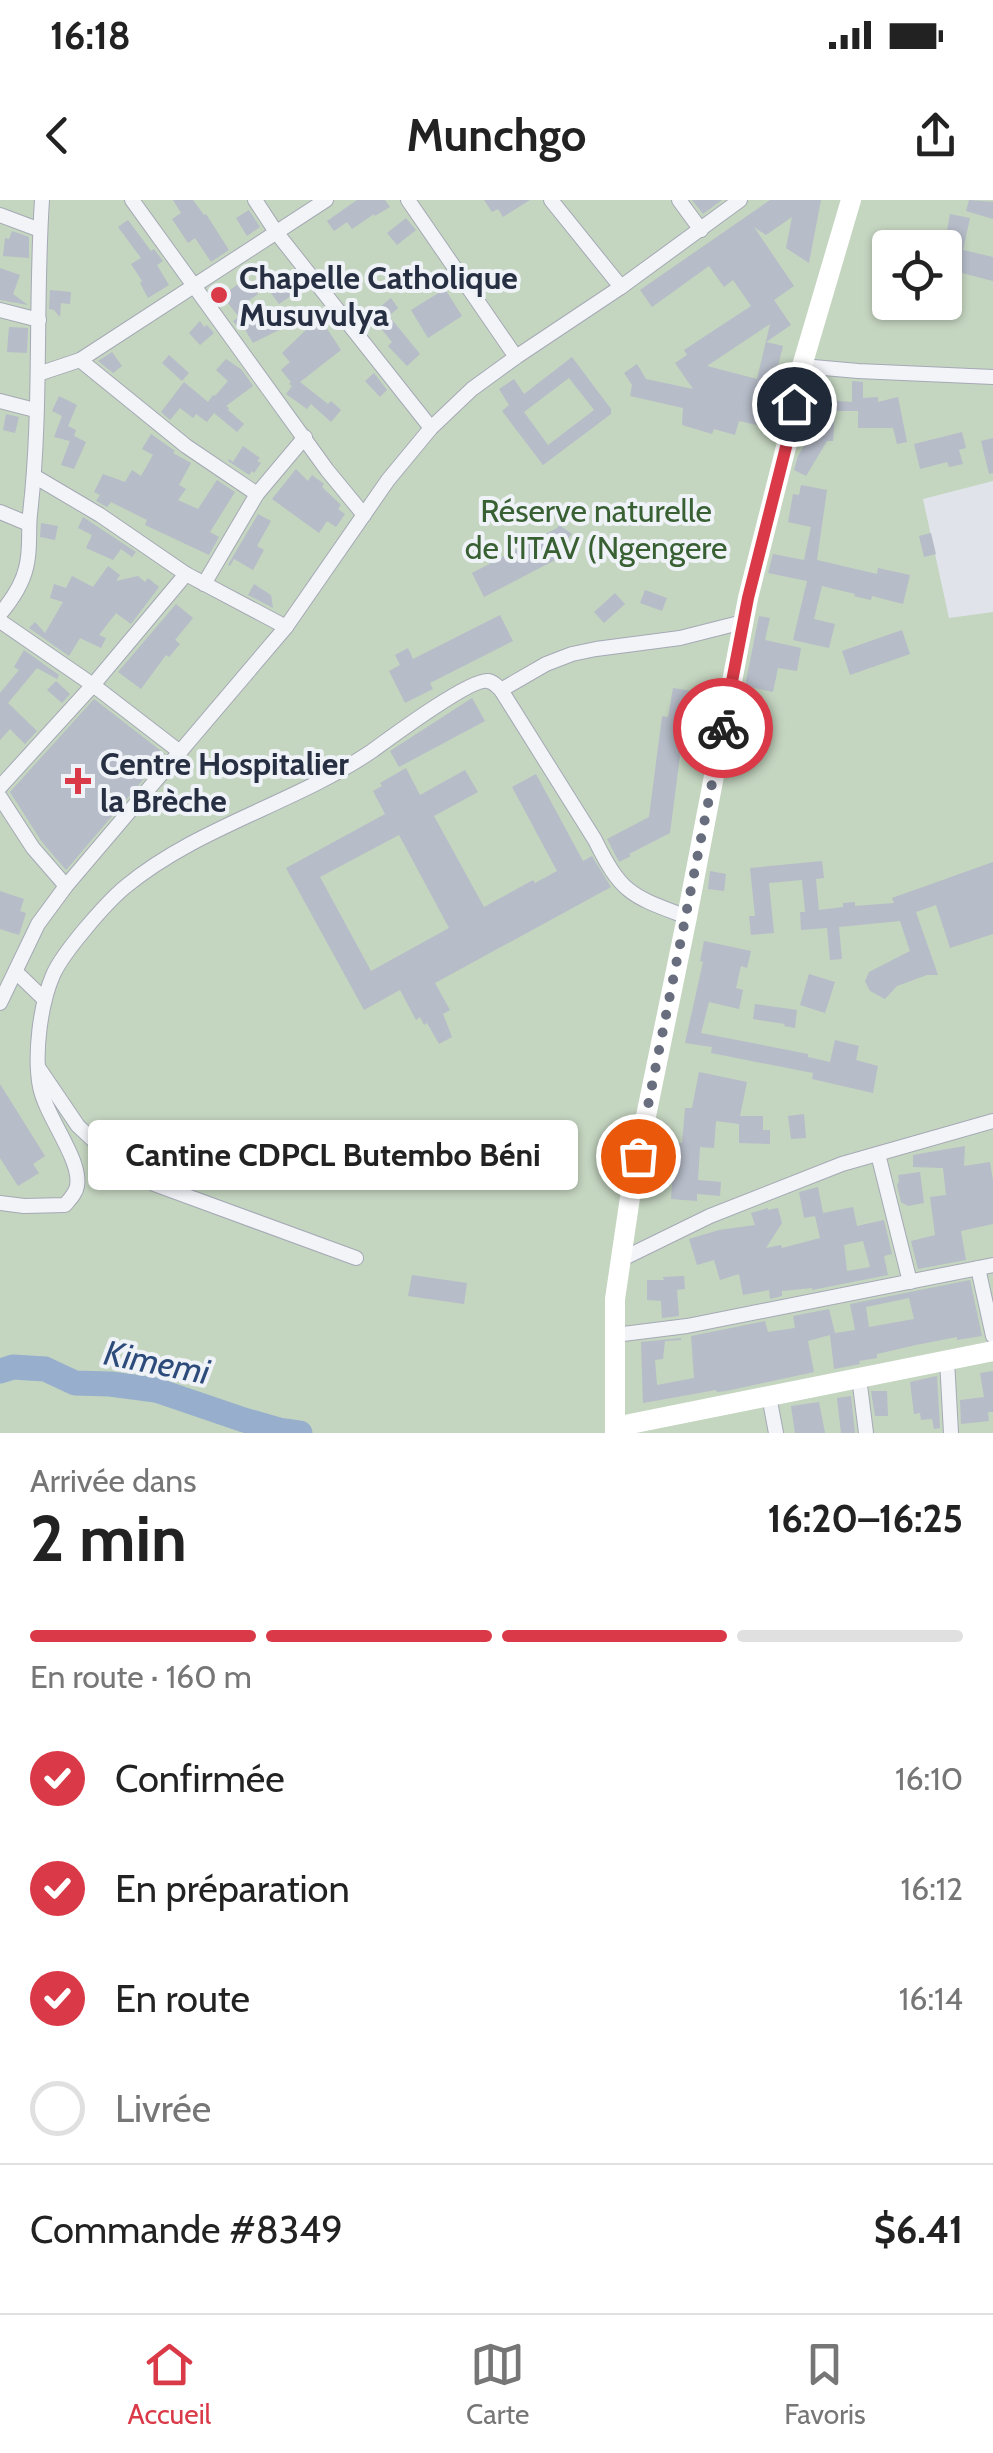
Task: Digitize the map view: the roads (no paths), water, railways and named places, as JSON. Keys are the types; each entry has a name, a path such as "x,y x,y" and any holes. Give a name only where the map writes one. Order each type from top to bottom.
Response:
{"street":[{"path":"42,200 34,476 26,568 0,618 180,752"},
{"path":"132,200 327,470 364,515"},
{"path":"255,200 431,428"},
{"path":"38,374 80,360 326,200"},
{"path":"408,200 516,356"},
{"path":"551,200 621,287"},
{"path":"679,200 701,230"},
{"path":"0,1002 38,924 66,886 286,627 388,480 431,428 472,389 516,356 621,287 740,200"},
{"path":"851,200 802,366 743,622 645,1117 615,1299 615,1430 993,1351"},
{"path":"0,215 40,230"},
{"path":"0,310 39,320"},
{"path":"80,360 186,446 257,494"},
{"path":"802,366 993,377"},
{"path":"0,401 35,410"},
{"path":"204,584 257,494 305,437"},
{"path":"34,476 186,574 286,627"},
{"path":"0,512 29,524"},
{"path":"0,787 93,686 186,574"},
{"path":"500,690 572,654 680,638 743,622"},
{"path":"0,1203 65,1205 77,1186 76,1168 48,1115 38,1068 44,999 55,970 92,921 124,888 186,845 354,763 477,682 486,680 500,690 625,889 687,917"},
{"path":"0,797 32,848 66,886"},
{"path":"16,972 44,999"},
{"path":"38,1068 78,1126 110,1156 154,1184 356,1258"},
{"path":"620,1260 710,1216 842,1164 993,1121"},
{"path":"878,1154 910,1282"},
{"path":"615,1335 687,1326 985,1267 993,1336"},
{"path":"948,1360 952,1433"},
{"path":"859,1377 866,1433"},
{"path":"769,1396 776,1433"}],"waterway":[{"name":"Kimemi","path":"0,1371 13,1367 45,1369 75,1383 156,1390 244,1420 300,1433"}],"place":[{"name":"Chapelle Catholique Musuvulya","path":"219,295"},
{"name":"Centre Hospitalier la Brèche","path":"78,781"},
{"name":"Cantine CDPCL Butembo Béni","path":"638,1156"}],"park label":[{"name":"Réserve naturelle de l'ITAV (Ngengere","path":"596,528"}]}
